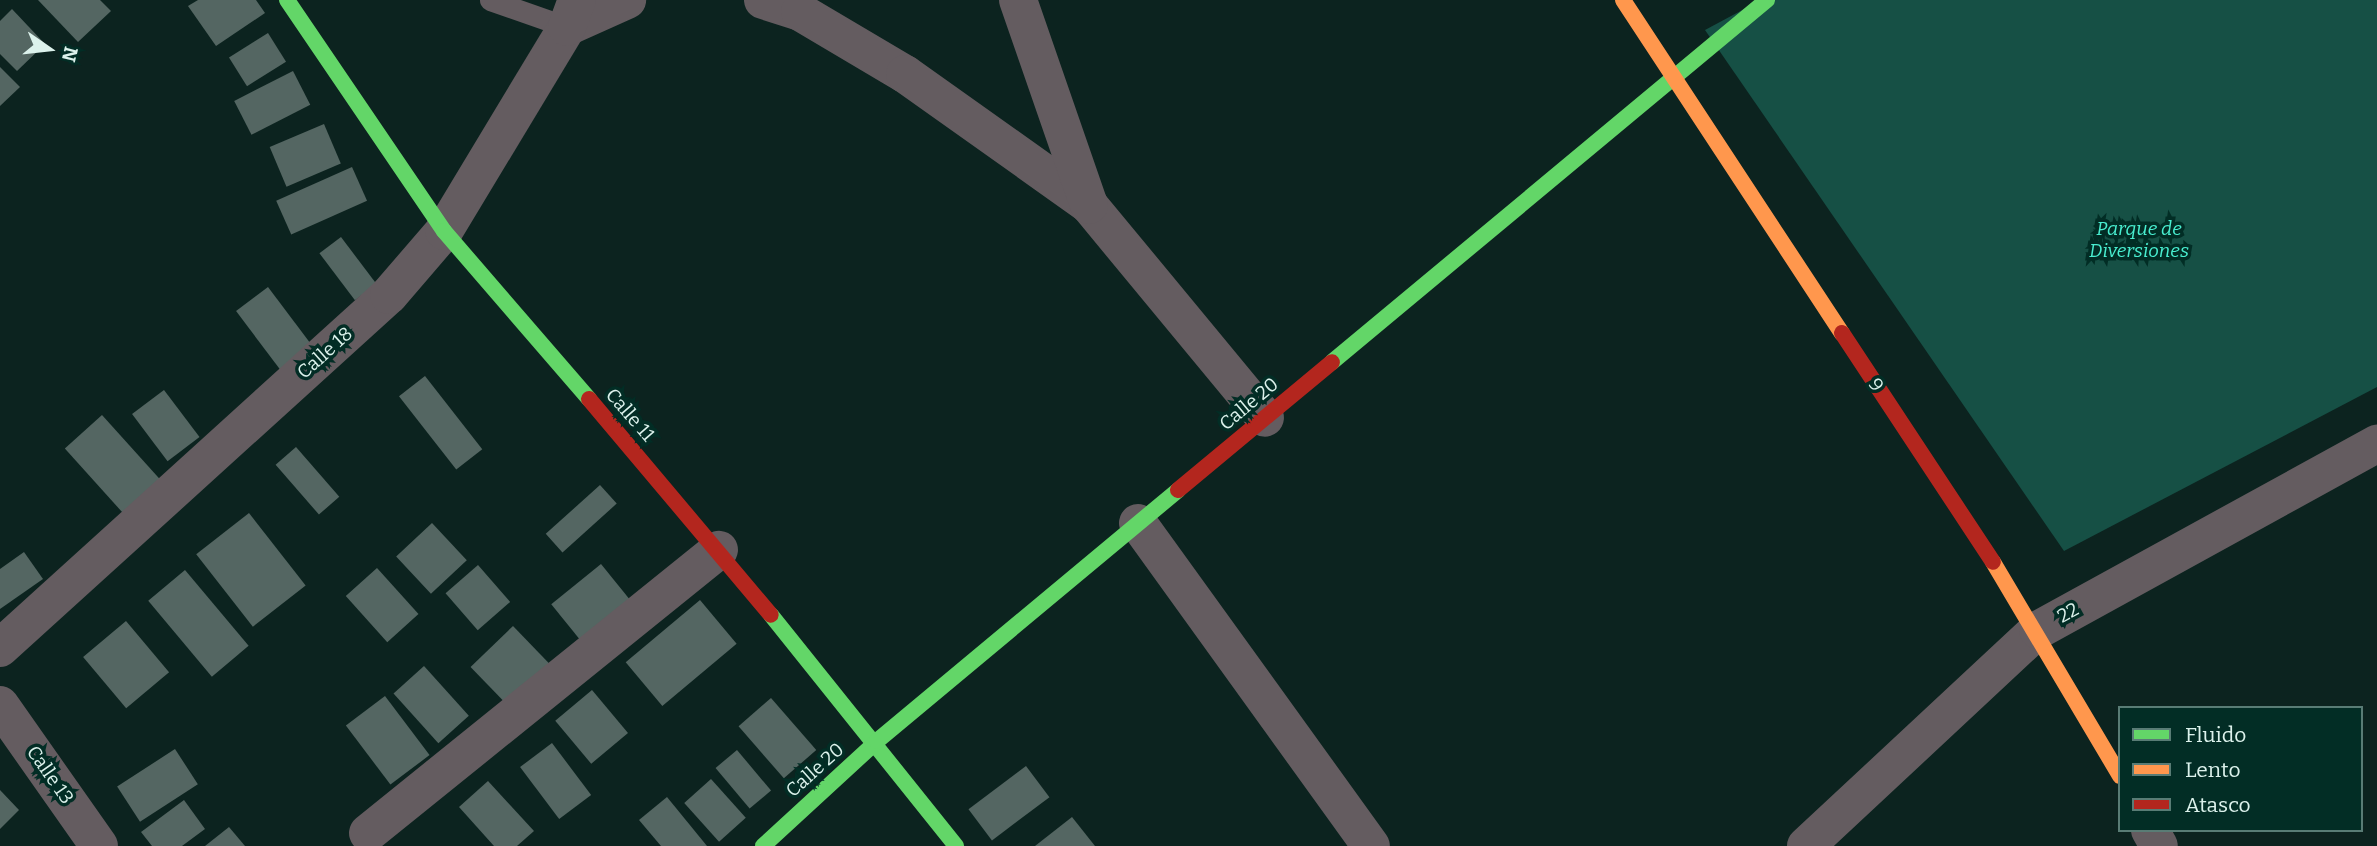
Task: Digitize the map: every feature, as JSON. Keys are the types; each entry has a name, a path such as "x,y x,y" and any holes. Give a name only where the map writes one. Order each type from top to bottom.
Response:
{"street":[{"name":"Calle 11","path":"287,0 444,231 719,550 877,741 956,846"},
{"path":"572,14 626,0"},
{"path":"763,0 800,12 905,74 1089,205 1265,418"},
{"path":"1018,0 1089,205"},
{"name":"9","path":"1623,0 1672,79 2038,630 2118,772"},
{"name":"Calle 20","path":"763,846 877,741 1767,0"},
{"name":"Calle 18","path":"0,648 389,295 444,231 572,14"},
{"name":"22","path":"1806,846 2038,630 2377,444"},
{"path":"1138,523 1371,846"},
{"path":"368,833 719,550"},
{"name":"Calle 13","path":"0,705 99,846"}],"lane":[{"path":"490,0 572,14"}],"green space":[{"name":"Parque de Diversiones","path":"1761,0 2377,0 2377,387 2064,551 1705,30"}],"building":[{"path":"38,0 100,0 111,11 78,42"},
{"path":"198,0 256,0 265,13 216,46 188,6"},
{"path":"12,9 45,44 17,71 0,54 0,21"},
{"path":"268,33 286,62 247,86 229,57"},
{"path":"0,67 20,87 0,106"},
{"path":"293,71 310,105 251,135 234,101"},
{"path":"324,124 341,164 286,187 270,147"},
{"path":"352,167 367,201 291,235 276,201"},
{"path":"341,237 377,284 355,300 319,253"},
{"path":"268,287 317,352 285,376 236,311"},
{"path":"425,376 482,449 456,470 399,396"},
{"path":"164,390 200,437 168,461 132,414"},
{"path":"102,415 165,485 128,518 65,448"},
{"path":"296,447 339,497 319,515 276,465"},
{"path":"600,485 617,504 562,552 546,534"},
{"path":"249,513 306,585 253,627 196,554"},
{"path":"432,523 467,560 431,594 396,556"},
{"path":"24,552 43,579 0,609 0,569"},
{"path":"601,564 630,600 580,640 551,604"},
{"path":"478,565 510,602 478,630 446,593"},
{"path":"377,568 418,614 387,642 346,596"},
{"path":"185,570 249,646 212,677 148,601"},
{"path":"700,600 737,644 662,706 626,662"},
{"path":"126,621 169,672 126,708 83,657"},
{"path":"513,626 553,668 511,709 471,667"},
{"path":"424,666 469,716 438,743 394,693"},
{"path":"592,690 628,733 591,764 555,721"},
{"path":"385,696 430,755 390,785 346,725"},
{"path":"771,698 816,750 784,778 739,726"},
{"path":"552,743 591,795 559,819 520,767"},
{"path":"175,749 198,784 140,822 117,787"},
{"path":"737,750 771,791 750,809 716,768"},
{"path":"1026,766 1049,797 992,840 968,809"},
{"path":"711,779 746,818 719,842 684,803"},
{"path":"488,781 534,831 517,846 494,846 459,807"},
{"path":"0,790 19,810 0,829"},
{"path":"667,797 707,846 661,846 639,820"},
{"path":"184,800 205,829 182,846 152,846 141,832"},
{"path":"1072,817 1095,846 1035,846"},
{"path":"229,827 245,846 205,846"}],"traffic: fast":[{"path":"287,0 444,231 589,399"},
{"path":"1332,362 1767,0"},
{"path":"763,846 877,741 1178,490"},
{"path":"771,615 956,846"}],"traffic: slow":[{"path":"1623,0 1842,333"},
{"path":"1993,562 2118,773"}],"traffic: jam":[{"path":"1842,333 1993,562"},
{"path":"1178,490 1332,362"},
{"path":"589,399 771,615"}]}
